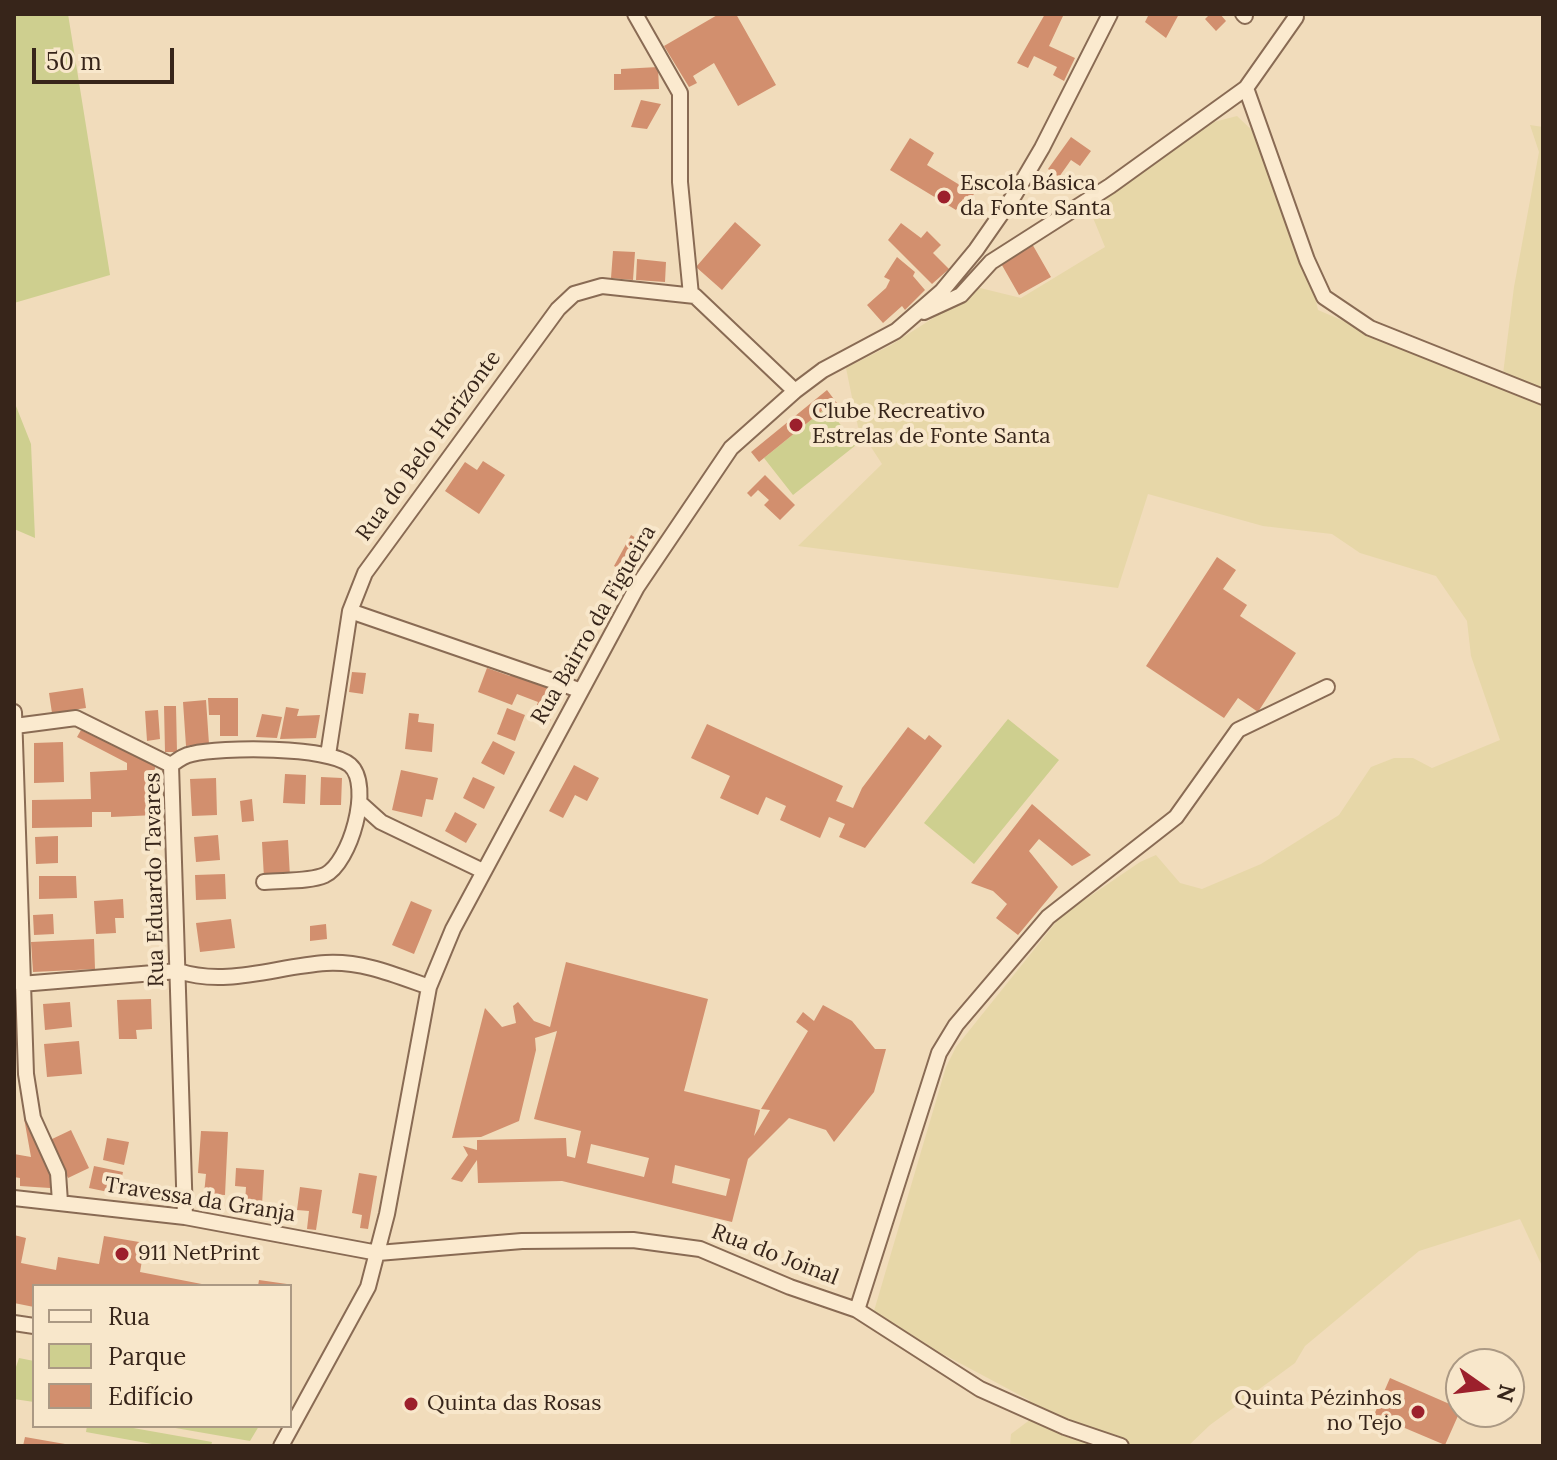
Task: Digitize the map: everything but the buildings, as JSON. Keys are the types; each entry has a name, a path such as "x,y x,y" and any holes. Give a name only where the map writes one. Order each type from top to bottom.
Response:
{"street":[{"path":"635,14 680,93 680,182 691,295 795,391"},
{"name":"Rua Bairro da Figueira","path":"296,1407 368,1287 378,1253 429,987 453,929 637,587 731,448 823,370 896,331 951,280 1015,194 1056,122 1110,14"},
{"path":"909,319 961,295 991,262 1110,186 1246,88 1296,17"},
{"path":"1246,88 1313,278 1324,297 1370,328 1543,397"},
{"name":"Rua do Belo Horizonte","path":"328,755 350,611 368,567 567,299 582,290 602,286 691,295"},
{"path":"350,611 579,690"},
{"path":"857,1310 939,1053 956,1025 1048,917 1176,817 1238,730 1327,687"},
{"path":"60,1202 58,1173 33,1118 20,1057 15,719 76,718 171,765"},
{"name":"Rua Eduardo Tavares","path":"185,1217 171,765 195,753 242,751 328,755"},
{"path":"264,882 320,876 332,871 341,856 361,804 361,789 355,771 342,760 328,755"},
{"path":"361,804 381,822 483,871"},
{"path":"21,984 178,971 197,977 269,973 326,963 368,965 429,987"},
{"name":"Travessa da Granja","path":"14,1198 185,1217 378,1253"},
{"name":"Rua do Joinal","path":"378,1253 522,1241 633,1240 700,1249 790,1287 857,1310 980,1389 1065,1427 1121,1446"}],"shaded area":[{"path":"1237,116 1260,138 1302,240 1318,310 1402,346 1503,374 1514,287 1539,152 1530,125 1543,127 1543,1268 1520,1219 1419,1251 1305,1346 1295,1363 1210,1425 1188,1446 1010,1446 1011,1434 1031,1419 1029,1400 939,1352 874,1311 946,1067 956,1047 1061,916 1140,862 1156,855 1180,883 1202,889 1261,864 1339,815 1371,767 1394,758 1413,758 1432,768 1500,740 1471,656 1467,621 1436,576 1360,553 1332,534 1263,526 1148,494 1118,588 798,546 882,464 858,427 846,368 891,345 980,288 1021,298 1105,247 1089,208 1120,188 1171,147 1214,122"}],"green space":[{"path":"14,14 68,14 110,275 14,303"},
{"path":"14,401 31,444 35,538 14,529"},
{"path":"827,407 856,445 793,495 764,458"},
{"path":"1008,719 1059,760 974,864 924,823"},
{"path":"19,1358 32,1361 32,1402 14,1399 14,1373"},
{"path":"87,1428 133,1428 212,1442 211,1446 163,1446 86,1432"},
{"path":"175,1428 258,1428 250,1441"}],"place":[{"name":"Escola Básica da Fonte Santa","path":"944,197"},
{"name":"Clube Recreativo Estrelas de Fonte Santa","path":"796,425"},
{"name":"911 NetPrint","path":"122,1254"},
{"name":"Quinta das Rosas","path":"411,1404"},
{"name":"Quinta Pézinhos no Tejo","path":"1418,1412"}]}
